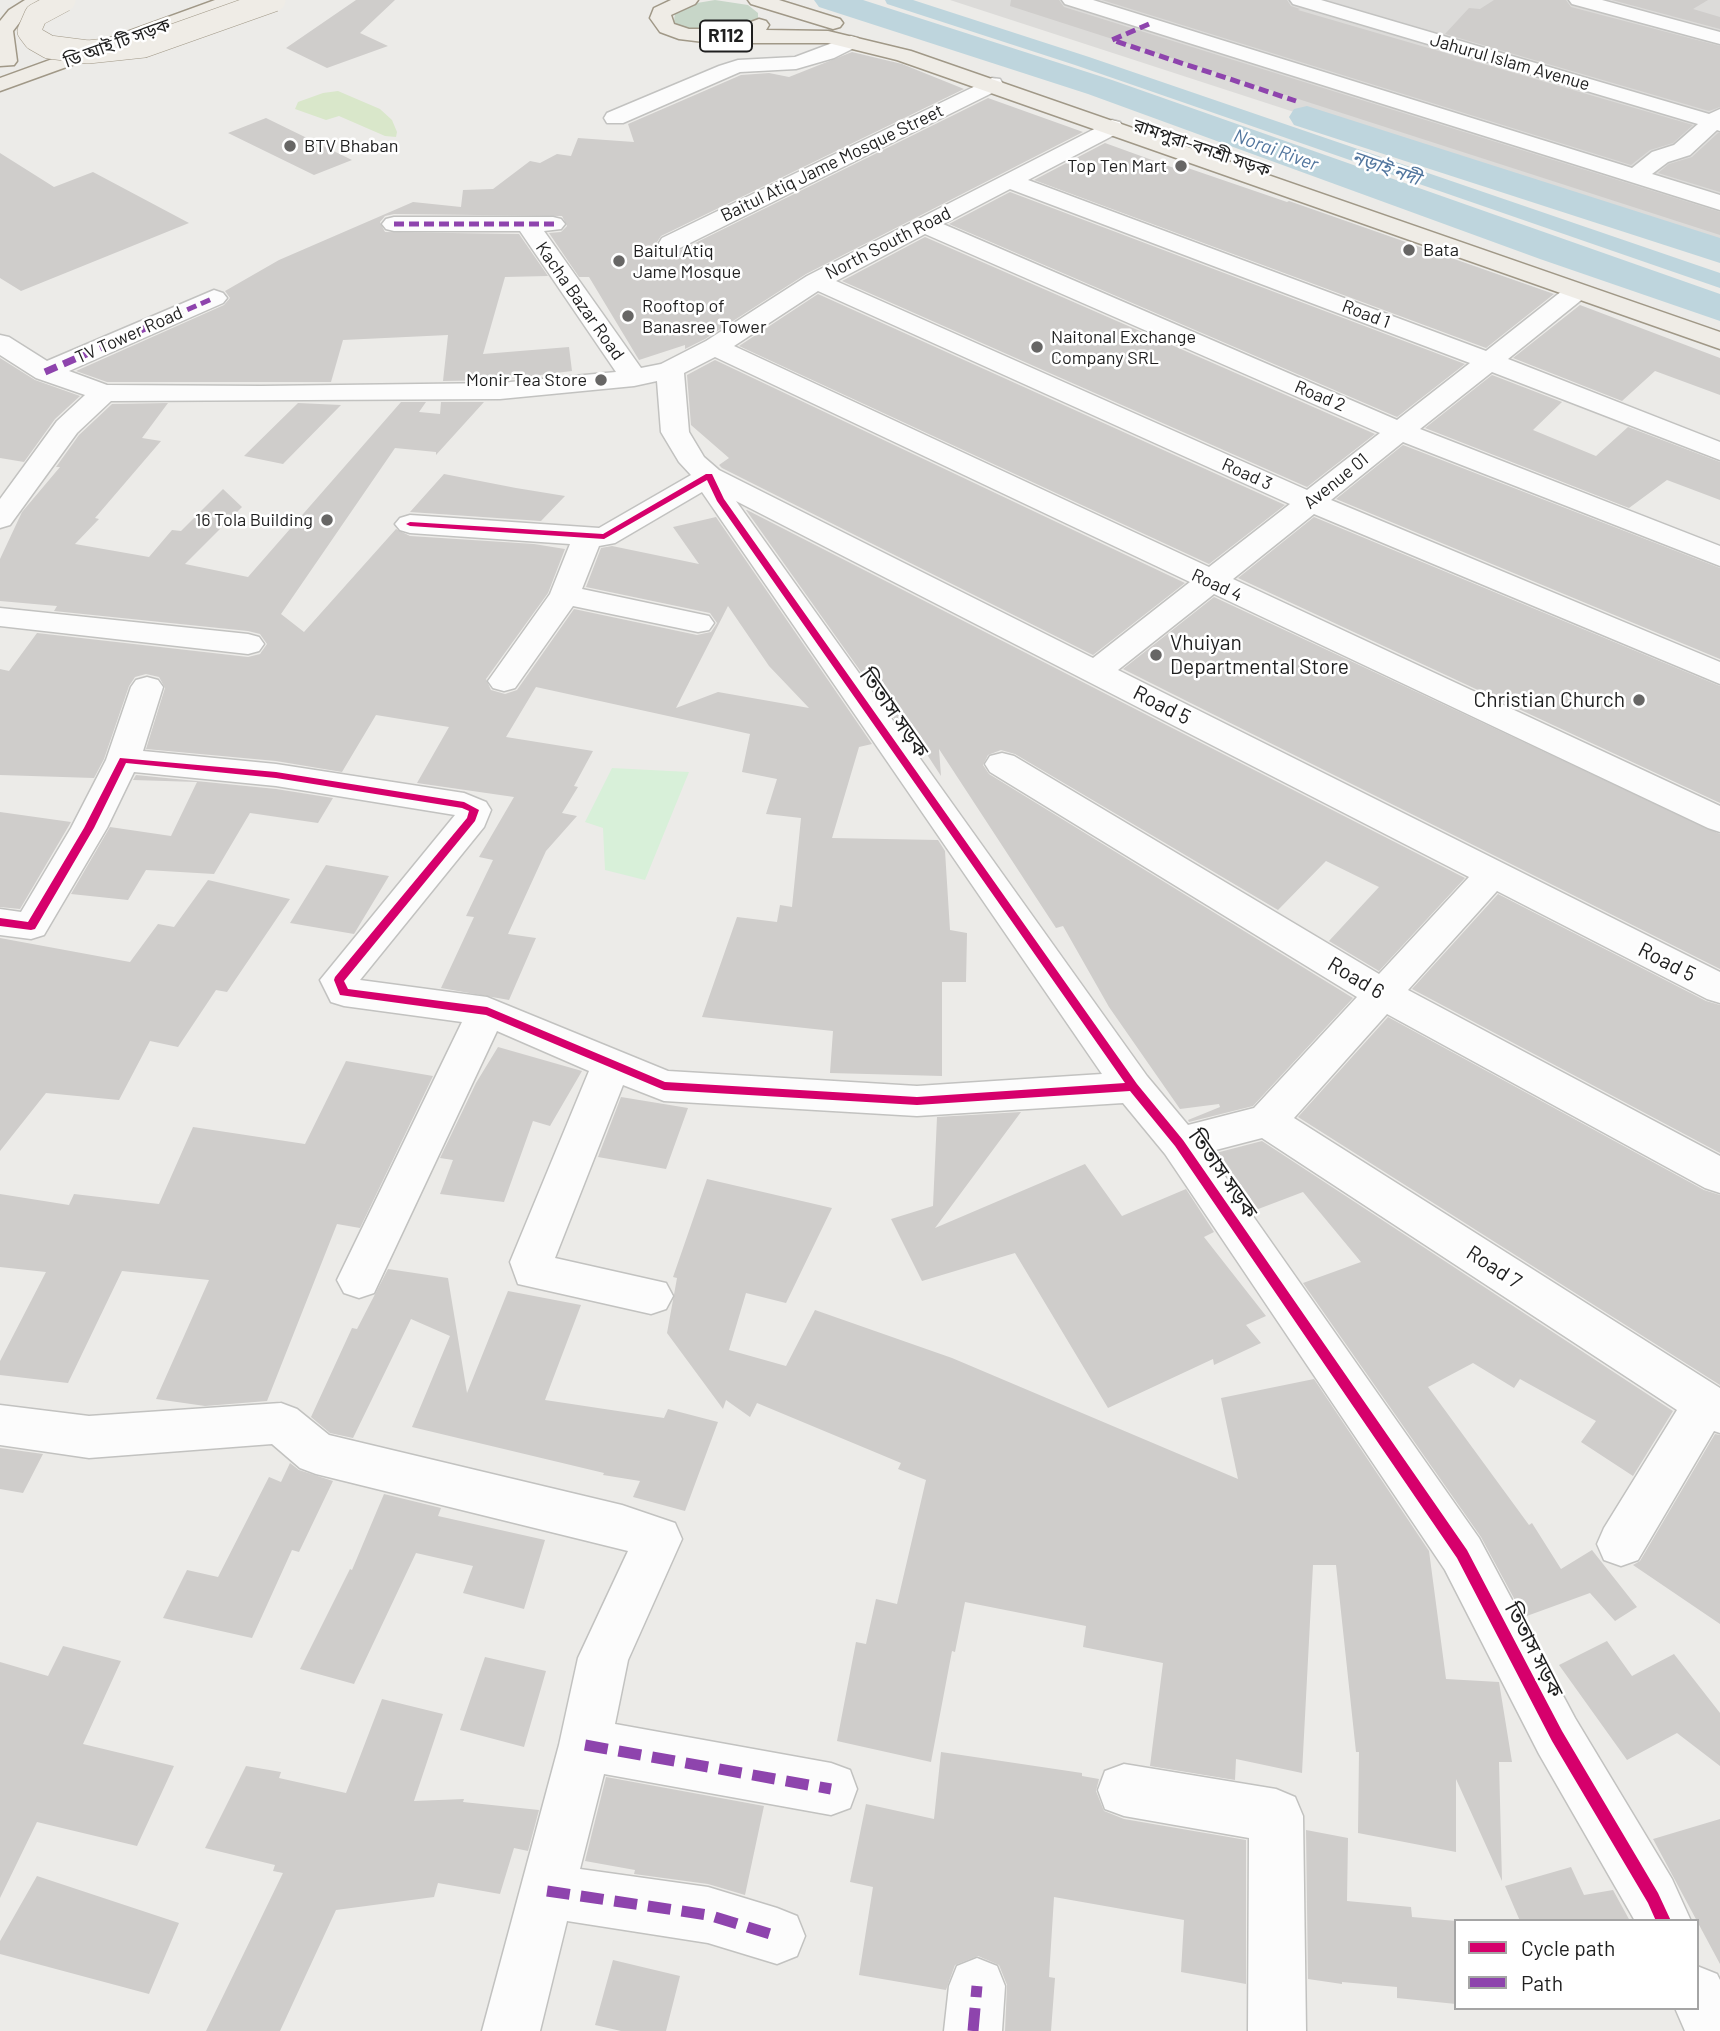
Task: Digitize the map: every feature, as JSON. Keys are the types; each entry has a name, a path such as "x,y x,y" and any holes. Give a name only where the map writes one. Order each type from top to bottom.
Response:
{"main road":[{"path":"3,63 3,30 16,14 39,0"},
{"path":"64,0 36,15 29,31 35,39 49,47 88,52 144,46 274,0"},
{"name":"ডি আই টি সড়ক","path":"3,63 180,0"},
{"name":"ডি আই টি সড়ক","path":"0,85 233,0"},
{"path":"639,0 661,12"},
{"name":"R112","path":"688,0 661,12 660,18 667,28 704,38 736,34 762,23 760,1"},
{"name":"রামপুরা-বনশ্রী সড়ক","path":"760,1 918,48 1720,328"},
{"name":"রামপুরা-বনশ্রী সড়ক","path":"736,34 804,35 851,41 904,55 1720,341"}],"street":[{"path":"1072,0 1720,203"},
{"name":"Jahurul Islam Avenue","path":"1300,0 1719,118"},
{"name":"Jahurul Islam Avenue","path":"1356,0 1719,118"},
{"path":"1579,0 1720,38"},
{"path":"615,118 726,69 738,66 796,64 827,54 851,41"},
{"name":"Baitul Atiq Jame Mosque Street","path":"671,243 992,84"},
{"path":"1636,176 1660,157 1682,150 1719,118"},
{"name":"North South Road","path":"0,343 45,372 104,393 500,391 634,378 670,370 715,347 816,281 1112,127"},
{"name":"Road 1","path":"1010,181 1489,361 1720,452"},
{"path":"394,224 556,224"},
{"name":"Kacha Bazar Road","path":"527,224 634,378"},
{"name":"Road 2","path":"924,225 1399,430 1720,557"},
{"name":"Road 3","path":"816,281 1310,502 1720,674"},
{"name":"Avenue 01","path":"1097,671 1212,583 1399,430 1576,292"},
{"name":"TV Tower Road","path":"45,372 214,298"},
{"name":"Road 4","path":"715,347 1720,820"},
{"name":"Road 5","path":"670,370 675,432 693,462 709,476 1720,989"},
{"path":"0,519 67,427 104,393"},
{"path":"410,524 604,537 709,476"},
{"name":"তিতাস সড়ক","path":"709,476 728,511 1133,1087 1179,1143 1471,1570 1551,1724 1663,1919"},
{"path":"504,681 565,595 587,537"},
{"path":"565,595 698,623"},
{"path":"0,617 248,644"},
{"path":"0,922 31,926 89,828 123,760 147,687"},
{"path":"123,760 276,775 464,805 474,810 472,819 340,980 344,992 486,1011 664,1086 917,1101 1133,1087"},
{"name":"Road 6","path":"1002,764 1381,993 1720,1176"},
{"path":"1179,1143 1267,1121 1492,874"},
{"path":"359,1280 486,1011"},
{"path":"611,1065 532,1262 533,1271 651,1296"},
{"name":"Road 7","path":"1267,1121 1713,1409"},
{"path":"1621,1544 1713,1409"},
{"path":"0,1425 89,1437 281,1423 316,1453 622,1527 658,1539 603,1658 585,1745 511,2031"},
{"path":"585,1745 831,1789"},
{"path":"1124,1790 1276,1816 1277,2031"},
{"path":"547,1891 708,1915 777,1936"},
{"path":"1699,1998 1714,2031"}],"shaded area":[{"path":"950,0 1720,0 1720,251 1334,125"}],"green space":[{"path":"715,0 748,5 758,13 758,18 754,23 738,30 700,32 674,22 675,12 691,4"},
{"path":"338,91 380,109 392,120 397,132 396,137 385,136 339,116 326,120 295,109 298,102"},
{"path":"612,768 689,772 645,880 605,870 603,828 585,822"}],"building":[{"path":"356,0 395,0 360,33 388,46 327,68 286,48"},
{"path":"1011,0 1059,0 1064,7 1720,212 1720,235 1010,6"},
{"path":"1102,0 1287,0 1291,6 1300,9 1298,10 1693,125 1673,143 1650,150 1631,165"},
{"path":"1494,0 1566,0 1571,7 1720,46 1720,107 1709,111 1445,34 1469,8 1480,9"},
{"path":"1612,0 1708,0 1693,9 1720,17 1720,29"},
{"path":"852,52 902,64 964,89 661,236 657,242 660,249 670,253 681,250 988,98 1083,132 806,274 705,339 685,349 685,345 639,360 589,277 579,277 549,233 561,232 567,226 562,216 394,214 385,216 380,222 385,232 519,234 548,276 505,277 483,354 569,347 572,371 500,380 443,381 448,335 343,340 331,382 107,382 76,371 224,305 230,298 225,291 279,260 413,202 461,207 463,190 493,189 530,161 540,163 557,154 571,156 578,138 634,142 628,124 741,75 769,73 789,77"},
{"name":"BTV Bhaban","path":"266,118 352,160 314,175 228,133"},
{"path":"1718,133 1720,192 1658,173 1669,164 1692,157"},
{"path":"1105,143 1174,168 1179,165 1289,201 1554,294 1486,348 1034,180"},
{"path":"0,153 54,187 93,172 189,223 21,291 0,278"},
{"path":"1010,192 1465,364 1397,417 949,224"},
{"path":"925,237 1375,434 1307,487 842,281"},
{"path":"818,294 1285,505 1209,564 739,346"},
{"path":"1580,305 1720,358 1720,395 1655,371 1622,401 1513,358"},
{"path":"0,358 35,380 80,396 55,419 24,462 0,458"},
{"path":"715,360 1185,583 1093,655 722,468 719,465 729,458 691,425 687,375"},
{"path":"1492,375 1562,402 1533,430 1596,456 1628,427 1720,462 1720,500 1667,480 1629,508 1425,428"},
{"path":"401,402 426,402 419,412 440,414 441,402 484,402 436,455 436,452 395,448 281,614 304,632 396,529 410,536 534,544 565,549 548,593 486,679 491,690 505,694 517,690 574,609 697,635 711,632 717,623 710,613 586,587 601,548 612,546 699,564 673,527 716,517 872,744 859,747 832,838 938,840 945,851 950,930 967,933 966,982 942,982 942,1076 830,1073 833,1031 702,1017 737,917 777,922 780,905 792,907 801,818 766,814 777,779 742,772 750,734 536,687 506,737 593,751 574,786 578,787 562,813 577,816 546,851 508,934 536,938 509,1000 441,988 474,917 466,916 493,860 479,857 514,797 417,783 449,727 376,715 342,772 276,761 146,749 165,688 159,677 146,674 135,677 129,686 104,759 94,778 0,775 0,669 9,671 37,633 248,657 260,654 267,644 260,634 248,631 54,611 57,606 0,601 0,559 22,512 60,467 56,467 79,435 112,404 168,403 142,438 161,441 95,518 99,519 75,544 149,557 172,530 181,531 223,489 242,507 185,564 248,577","holes":["728,606 769,666 809,708 718,692 676,708"]},
{"path":"298,403 341,405 283,464 244,456"},
{"path":"1403,445 1720,568 1720,659 1336,499"},
{"path":"444,474 565,496 541,521 410,512"},
{"path":"746,510 1465,878 1379,971 1329,941 1379,887 1326,861 1278,910 1015,754 1001,750 988,755 983,765 989,774 1353,998 1253,1106 1189,1122 1188,1120 1220,1107 1219,1104 1180,1109 1109,1007 1063,926 1056,928 939,749 941,776 915,736 908,738"},
{"path":"1314,517 1720,686 1720,803 1238,578"},
{"path":"1214,597 1720,834 1720,969 1123,669"},
{"path":"136,775 276,789 333,798 318,823 250,813 214,874 146,870 128,900 71,894 110,827 171,836 197,782 133,780"},
{"path":"0,812 71,822 20,909 0,907"},
{"path":"326,865 389,876 354,934 290,923"},
{"path":"208,880 290,899 227,992 216,990 178,1047 150,1041 119,1100 46,1093 0,1151 0,938 130,962 158,924 174,927"},
{"path":"1498,894 1706,1001 1720,1005 1720,1153 1412,989"},
{"path":"1388,1017 1704,1190 1720,1195 1720,1385 1298,1117"},
{"path":"498,1047 582,1071 550,1126 533,1121 504,1202 440,1194 453,1160 440,1158 476,1083"},
{"path":"346,1061 433,1076 360,1228 337,1224 267,1401 205,1406 156,1399 209,1280 122,1271 68,1383 0,1375 0,1361 46,1272 0,1267 0,1194 69,1205 74,1194 159,1204 193,1127 305,1144"},
{"path":"621,1097 688,1108 666,1169 598,1157"},
{"path":"1021,1112 935,1228 1085,1164 1122,1216 1186,1189 1214,1232 1204,1237 1266,1316 1246,1325 1261,1343 1214,1365 1213,1359 1108,1408 1015,1253 922,1281 891,1219 933,1206 937,1117"},
{"path":"1262,1141 1673,1411 1633,1476 1581,1442 1596,1421 1520,1379 1514,1388 1473,1363 1428,1387 1529,1525 1532,1523 1561,1569 1592,1550 1637,1607 1615,1621 1590,1593 1524,1617 1481,1537 1303,1283 1361,1262 1303,1192 1253,1211 1212,1154"},
{"path":"707,1179 832,1208 786,1303 746,1293 729,1350 786,1366 815,1310 952,1358 1238,1479 1221,1398 1314,1379 1429,1551 1446,1679 1499,1682 1512,1762 1499,1762 1502,1881 1456,1779 1456,1852 1358,1833 1359,1752 1356,1752 1336,1565 1313,1565 1302,1773 1236,1759 1235,1780 1150,1766 1163,1663 1083,1647 1086,1626 965,1602 955,1652 952,1651 931,1762 837,1741 856,1642 866,1644 876,1599 897,1604 926,1480 898,1469 901,1463 757,1403 750,1417 726,1400 723,1409 667,1333 677,1278 673,1277"},
{"path":"388,1269 448,1278 467,1393 508,1291 581,1305 545,1400 664,1418 668,1409 718,1422 685,1511 633,1497 640,1481 603,1475 604,1473 412,1427 450,1336 411,1319 353,1438 330,1433 311,1417 352,1328 357,1329"},
{"path":"1715,1434 1720,1435 1720,1624 1633,1565 1640,1561"},
{"path":"0,1448 43,1454 23,1493 0,1489"},
{"path":"290,1463 299,1470 333,1481 299,1552 292,1550 252,1638 163,1618 187,1570 218,1577 269,1477 281,1482"},
{"path":"384,1494 441,1508 438,1516 545,1540 524,1609 463,1593 473,1566 416,1553 354,1684 300,1669 350,1569 352,1570"},
{"path":"1607,1641 1632,1676 1674,1654 1720,1713 1720,1766 1677,1733 1627,1760 1559,1665"},
{"path":"63,1646 121,1661 83,1744 174,1766 137,1846 37,1822 0,1898 0,1662 48,1676"},
{"path":"485,1657 546,1671 524,1747 460,1730"},
{"path":"382,1699 443,1714 414,1801 464,1799 463,1802 539,1810 528,1851 514,1848 500,1894 438,1883 434,1897 336,1910 280,2031 206,2031 283,1873 273,1871 275,1865 205,1848 246,1766 281,1772 279,1778 346,1793"},
{"path":"941,1752 1082,1773 1082,1776 1099,1779 1096,1791 1104,1811 1124,1819 1246,1840 1246,1984 1181,1972 1184,1920 1054,1897 1049,1977 1055,1978 1051,2031 1005,2031 1007,1985 999,1965 978,1956 955,1965 946,1990 859,1975 873,1887 850,1882 866,1804 934,1819"},
{"path":"606,1777 764,1806 745,1895 708,1884 634,1874 635,1870 585,1861"},
{"path":"1720,1819 1720,1964 1699,1925 1699,1919 1696,1919 1653,1839"},
{"path":"1306,1830 1348,1838 1347,1901 1411,1907 1412,1917 1454,1921 1454,2004 1397,1998 1397,1987 1308,1979"},
{"path":"1571,1867 1584,1895 1613,1890 1629,1919 1519,1919 1505,1886"},
{"path":"37,1876 179,1923 149,1994 0,1954 0,1941"},
{"path":"613,1960 680,1976 666,2031 621,2031 595,2025"}],"waterway":[{"name":"Norai River","path":"830,0 1100,87 1720,308"},
{"name":"নড়াই নদী","path":"894,0 1082,61 1720,281"},
{"name":"Norai River","path":"1307,117 1720,251"}],"marked path":[{"path":"1149,24 1112,40 1296,101"},
{"path":"394,224 556,224"},
{"path":"45,372 214,298"},
{"path":"585,1745 831,1789"},
{"path":"547,1891 708,1915 777,1936"},
{"path":"973,2031 977,1986"}],"cycle path":[{"path":"410,524 604,537 709,476 720,499 1133,1087 1179,1143 1462,1554 1557,1736 1663,1919"},
{"path":"0,922 31,926 89,828 123,760 276,775 464,805 474,810 472,819 339,980 344,992 487,1011 664,1086 917,1101 1133,1087"}],"place":[{"name":"BTV Bhaban","path":"290,146"},
{"name":"Top Ten Mart","path":"1181,166"},
{"name":"Bata","path":"1409,250"},
{"name":"Baitul Atiq Jame Mosque","path":"619,261"},
{"name":"Rooftop of Banasree Tower","path":"628,316"},
{"name":"Naitonal Exchange Company SRL","path":"1037,347"},
{"name":"Monir Tea Store","path":"601,380"},
{"name":"16 Tola Building","path":"327,520"},
{"name":"Vhuiyan Departmental Store","path":"1156,655"},
{"name":"Christian Church","path":"1639,700"}]}
